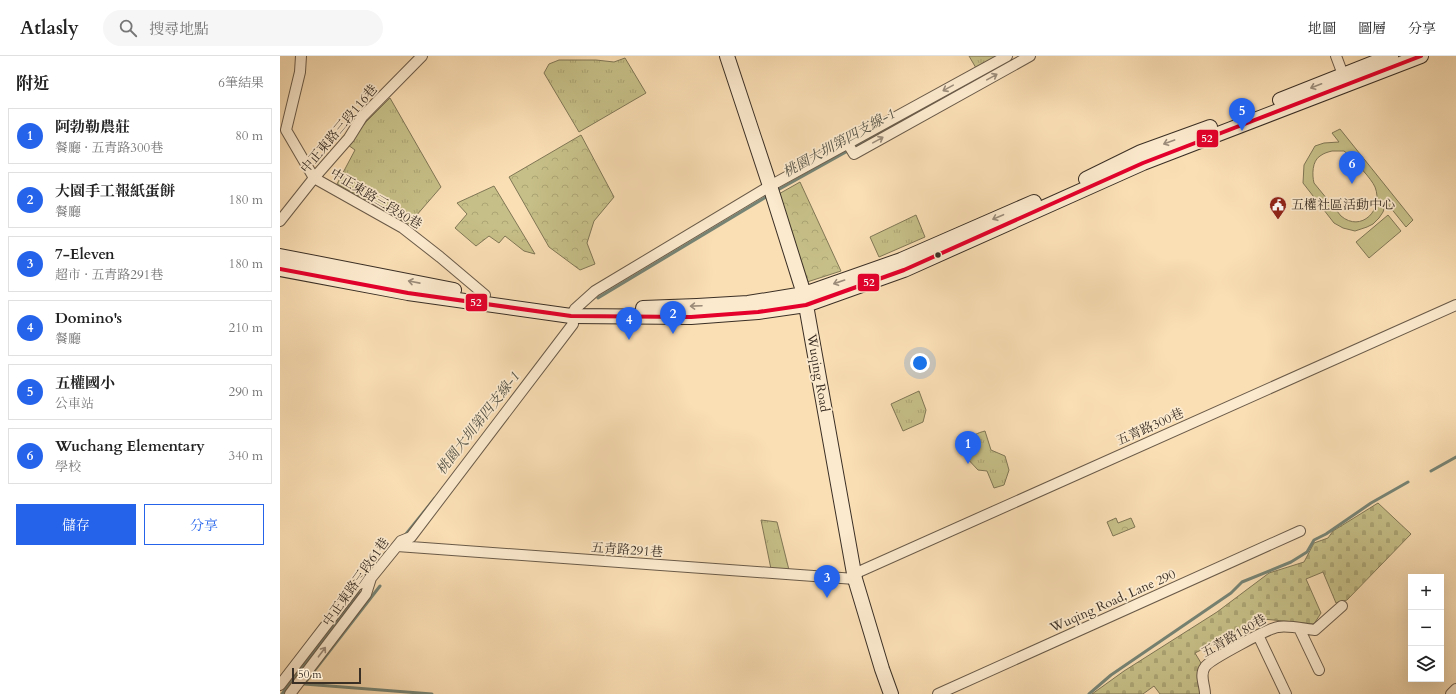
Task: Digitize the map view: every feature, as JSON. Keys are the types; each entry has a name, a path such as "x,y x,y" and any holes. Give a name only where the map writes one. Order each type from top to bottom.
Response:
{"main road":[{"name":"Wuqing Road","path":"727,56 770,186 805,300 854,576 891,694"},
{"path":"1345,81 1391,56"},
{"path":"280,269 408,292 573,312 805,300 1052,194 1141,152 1345,81 1422,56"},
{"path":"280,256 573,312"}],"street":[{"path":"283,130 300,72 301,56"},
{"name":"中正東路三段116巷","path":"280,221 314,178 349,138 362,117 422,56"},
{"path":"573,312 595,291 770,186 1007,56"},
{"path":"848,144 854,154 1030,56"},
{"path":"1336,56 1345,81"},
{"name":"中正東路三段80巷","path":"283,130 314,178 403,228 485,295"},
{"name":"五青路300巷","path":"854,576 1456,305"},
{"name":"中正東路三段61巷","path":"290,694 366,594 371,578 401,541 411,537 573,324 573,312"},
{"name":"Wuqing Road, Lane 290","path":"938,694 1300,531"},
{"name":"五青路291巷","path":"397,546 854,576"},
{"path":"280,685 357,585 371,578"},
{"name":"五青路180巷","path":"1204,694 1202,678 1204,667 1212,661 1258,635 1278,627 1315,630 1342,606"},
{"path":"1299,628 1319,670"},
{"path":"1258,635 1286,694"},
{"path":"1451,694 1456,689"}],"green space":[{"path":"969,56 999,56 976,68"},
{"path":"625,58 646,93 579,132 544,73 549,64 559,60 596,60 614,62"},
{"path":"390,98 441,187 409,224 337,184 355,150 348,145 366,122"},
{"path":"1340,129 1413,220 1406,227 1386,202 1383,212 1379,218 1367,227 1355,231 1343,228 1334,223 1303,183 1304,165 1315,146 1324,143 1339,142 1332,133","holes":["1332,151 1344,151 1370,179 1375,187 1377,196 1376,204 1369,216 1356,222 1349,221 1341,216 1314,183 1313,168 1317,158"]},
{"path":"581,135 614,197 594,221 587,243 595,264 580,270 549,247 509,177"},
{"path":"800,182 841,271 804,283 777,195"},
{"path":"494,186 535,254 524,251 505,236 499,243 489,236 476,246 455,228 467,214 457,203"},
{"path":"916,215 925,237 879,257 870,237"},
{"path":"1388,215 1401,231 1369,258 1356,242"},
{"path":"919,391 926,410 923,422 903,431 891,404"},
{"path":"985,431 991,450 1005,456 1009,470 1004,485 994,488 987,471 978,470 964,455 970,439 976,434"},
{"path":"1378,503 1411,534 1347,600 1336,603 1323,572 1306,579 1321,613 1314,624 1263,619 1195,653 1201,663 1198,676 1202,694 1160,694 1154,686 1143,694 1092,694 1124,671 1217,612 1269,573 1304,562 1314,543 1328,538 1333,531"},
{"path":"1116,518 1118,523 1131,518 1135,527 1113,536 1107,522"},
{"path":"761,520 777,522 789,570 771,569"}],"waterway":[{"name":"桃園大圳第四支線-1","path":"927,107 980,78"},
{"name":"桃園大圳第四支線-1","path":"776,191 914,114"},
{"name":"桃園大圳第四支線-1","path":"598,298 766,197"},
{"path":"1431,471 1456,457"},
{"path":"1089,694 1111,675 1231,593 1242,582 1291,562 1307,552 1314,540 1326,534 1371,503 1408,482"},
{"name":"桃園大圳第四支線-1","path":"406,534 435,498"},
{"path":"380,586 304,684 432,694"},
{"name":"桃園大圳第四支線-1","path":"282,694 360,593"}],"transit line":[{"name":"52","path":"280,269 408,293 571,316 691,317 758,312 806,305 904,270 1143,163 1421,56"}],"place":[{"name":"五權國小","path":"1242,131"},
{"name":"Wuchang Elementary","path":"1352,184"},
{"name":"五權社區活動中心","path":"1278,220"},
{"name":"大園手工報紙蛋餅","path":"673,334"},
{"name":"Domino's","path":"629,340"},
{"name":"阿勃勒農莊","path":"968,464"},
{"name":"7-Eleven","path":"827,598"}]}
